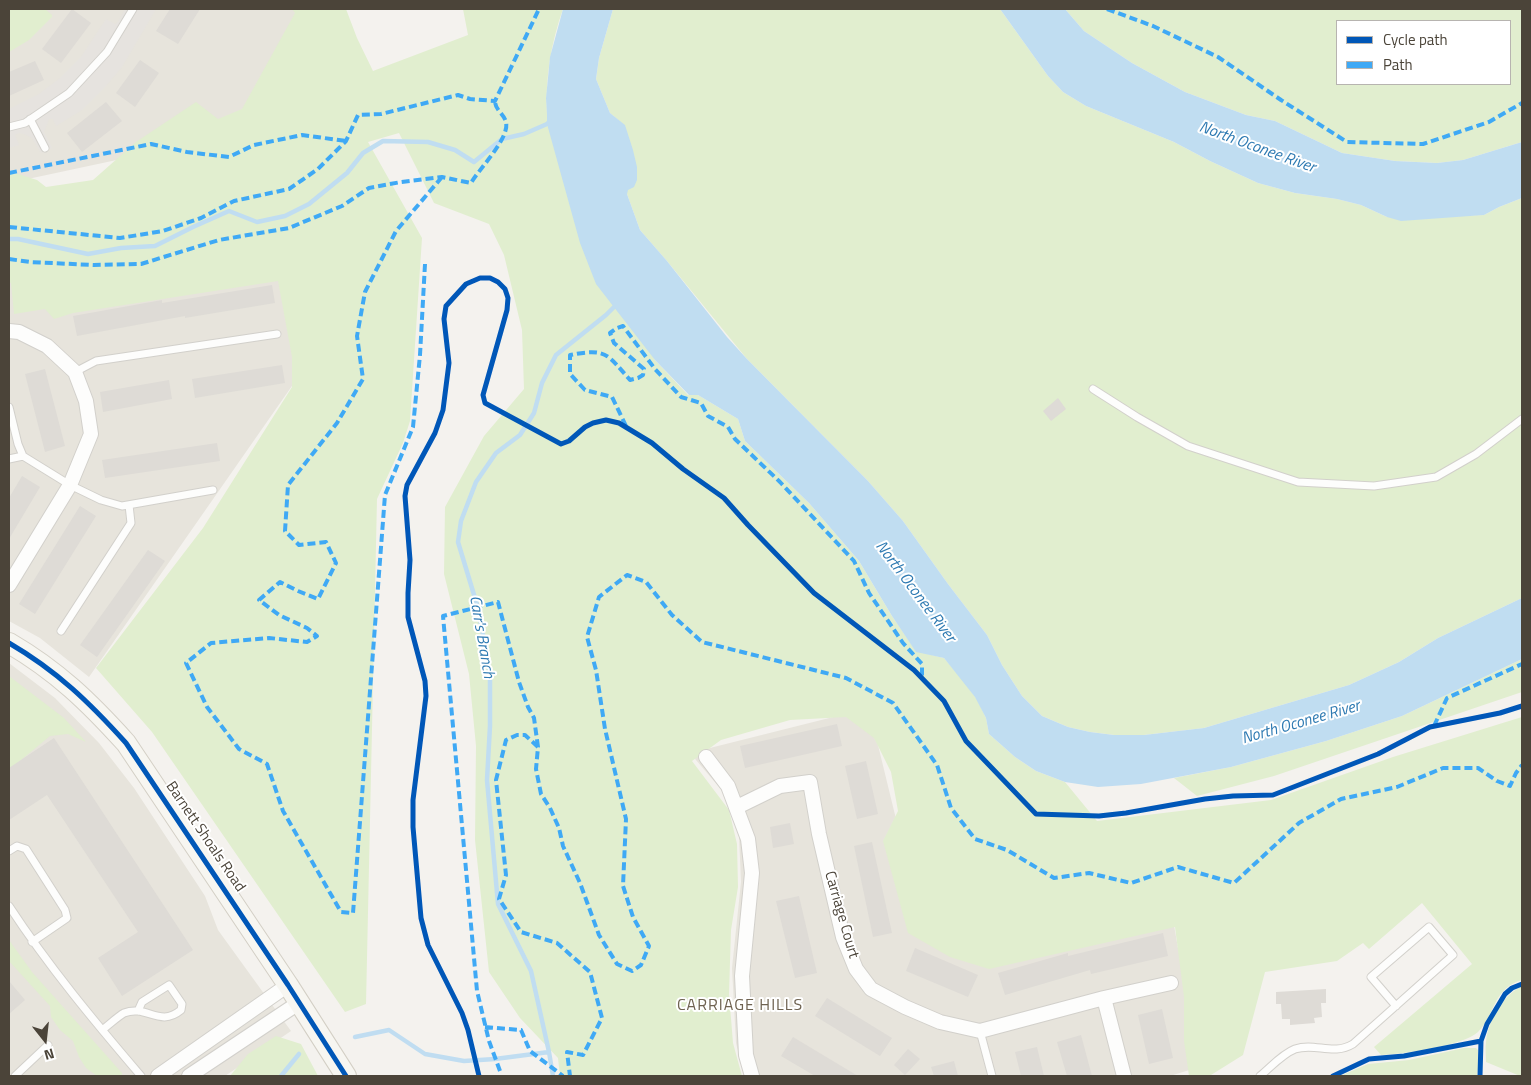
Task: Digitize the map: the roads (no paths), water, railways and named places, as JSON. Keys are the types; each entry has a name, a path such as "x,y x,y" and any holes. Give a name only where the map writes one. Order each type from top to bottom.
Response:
{"main road":[{"name":"Barnett Shoals Road","path":"9,643 38,660 72,688 99,712 126,743 300,1002 346,1076"}],"street":[{"path":"9,331 20,332 48,346 75,372 86,401 90,434 70,485 9,584"},
{"path":"706,757 728,786 748,839 752,873 742,976 746,1054 752,1076"},
{"name":"Carriage Court","path":"737,807 780,786 810,782 819,834 844,937 856,969 871,989 905,1007 940,1022 980,1030 1171,983"},
{"path":"158,1076 288,984"},
{"path":"1104,998 1124,1076"},
{"path":"189,1076 300,1002"}],"lane":[{"path":"9,127 25,123 69,93 107,52 133,9"},
{"path":"30,119 45,148"},
{"path":"75,372 96,360 277,334"},
{"path":"1093,389 1188,446 1298,482 1374,486 1436,477 1476,454 1522,419"},
{"path":"9,407 18,444 23,456 70,485 102,500 122,506 213,490"},
{"path":"9,459 23,456"},
{"path":"61,631 131,523 129,505"},
{"path":"9,851 17,846 26,849 66,910 66,918 32,942"},
{"path":"9,906 32,942 80,1005 141,1076"},
{"path":"1260,1076 1295,1049 1337,1050 1345,1049 1354,1044 1453,956 1429,927 1371,977 1396,1006"},
{"path":"102,1030 124,1014 138,1011 164,1018 174,1016 181,1010 182,1004 169,985 142,1002 138,1011"},
{"path":"980,1030 992,1076"},
{"path":"15,1076 48,1045"}],"water":[{"name":"North Oconee River","path":"563,9 613,9 599,58 596,79 610,113 625,125 633,150 637,167 637,180 634,187 628,190 627,194 640,230 727,337 868,481 903,521 987,635 1002,665 1022,696 1042,716 1068,727 1114,735 1144,735 1204,728 1349,685 1399,662 1438,638 1522,598 1522,659 1402,716 1326,741 1231,767 1141,784 1098,787 1065,782 1036,771 1015,757 989,734 986,718 975,697 944,658 916,652 859,561 809,503 745,441 738,419 698,395 689,395 655,360 596,284 580,243 547,124 546,98 550,57"},
{"name":"North Oconee River","path":"1000,9 1065,9 1084,31 1132,63 1185,92 1246,115 1275,121 1342,153 1395,161 1437,163 1463,160 1522,142 1522,198 1484,215 1401,221 1361,205 1337,199 1295,193 1258,183 1174,142 1086,106 1063,92 1048,76"}],"waterway":[{"path":"9,239 18,239 88,254 121,248 155,246 229,211 257,222 285,216 309,204 347,173 363,153 383,141 428,142 455,150 474,162 502,139 524,134 550,121"},
{"name":"Carr's Branch","path":"553,1076 531,971 498,904 487,780 490,673 478,608 458,542 461,521 476,482 496,453 520,435 534,413 542,383 556,355 618,303"},
{"path":"355,1037 389,1030 425,1054 464,1061 549,1052"},
{"path":"281,1076 299,1054"}],"district":[{"name":"CARRIAGE HILLS","path":"740,1006"}]}
